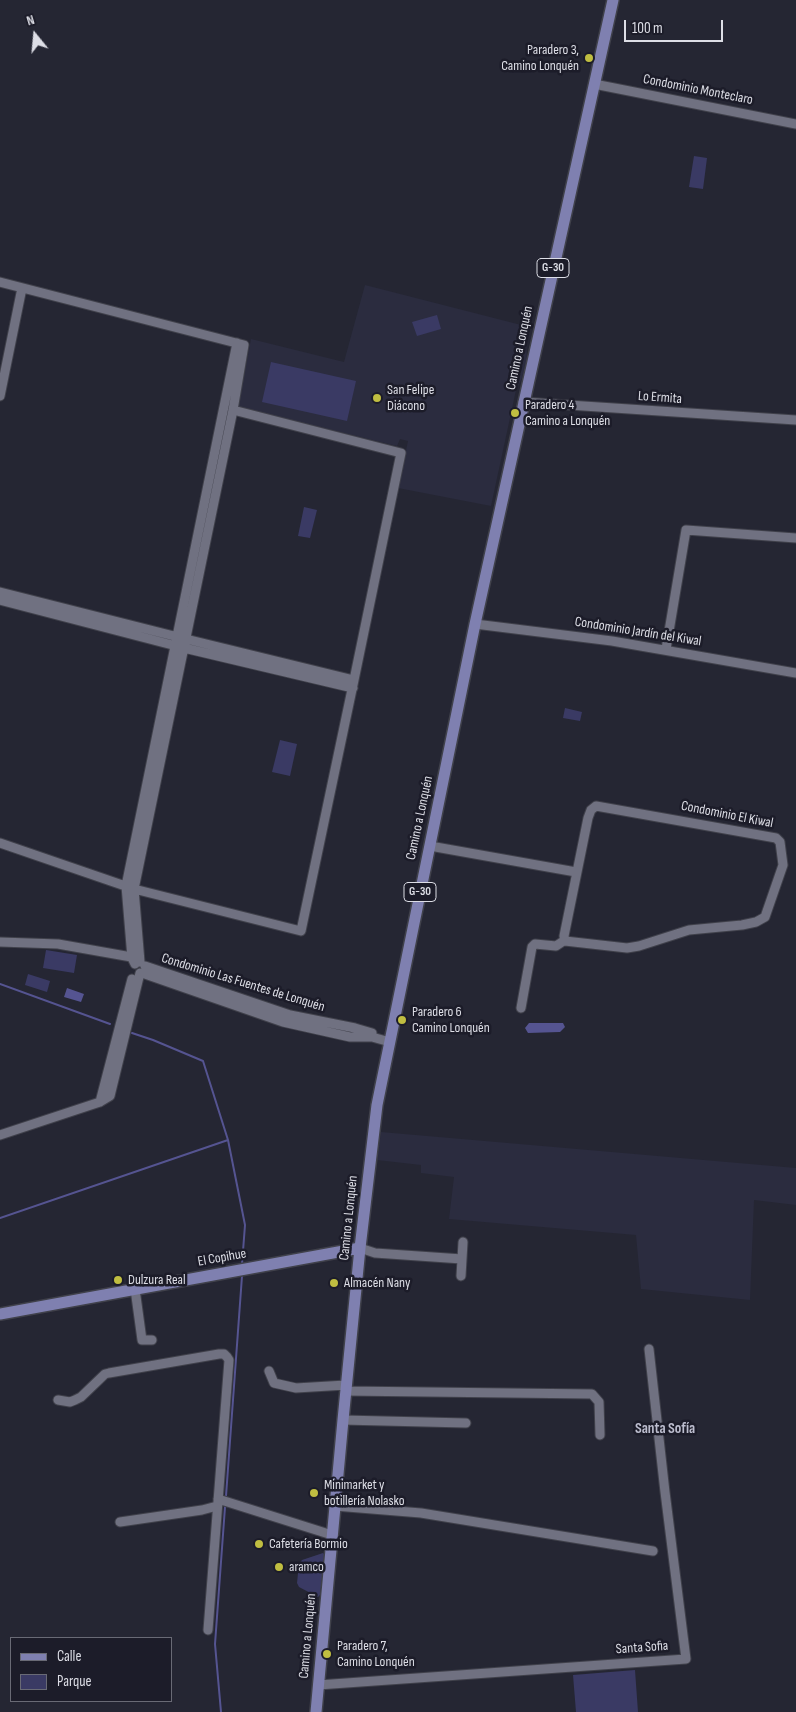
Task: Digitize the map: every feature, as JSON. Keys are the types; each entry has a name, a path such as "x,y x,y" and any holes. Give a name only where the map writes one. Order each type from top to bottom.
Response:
{"main road":[{"name":"Camino a Lonquén","path":"316,1712 360,1248 376,1117 390,1039 475,624 613,0"},
{"name":"El Copihue","path":"0,1314 360,1248"}],"street":[{"name":"Condominio Monteclaro","path":"594,84 796,124"},
{"path":"0,282 240,344"},
{"path":"0,396 22,288"},
{"path":"180,642 233,410 240,344"},
{"path":"0,1135 106,1100 111,1092 138,966 130,887 240,344"},
{"name":"Lo Ermita","path":"523,402 796,420"},
{"path":"0,842 130,887 301,931 401,452 233,410"},
{"path":"666,649 686,530 796,538"},
{"path":"0,592 180,642"},
{"path":"0,600 354,684"},
{"name":"Condominio Jardín del Kiwal","path":"475,624 612,640 796,673"},
{"name":"Condominio El Kiwal","path":"596,806 773,837 780,842 783,859 782,870 763,919 730,927 689,930 627,948 565,940 564,936 576,872 589,814 592,808 596,806"},
{"path":"430,846 576,872"},
{"path":"521,1008 532,947 535,944 556,946 565,940"},
{"name":"Condominio Las Fuentes de Lonquén","path":"0,942 58,944 138,966 290,1015 390,1039"},
{"path":"461,1276 463,1242"},
{"path":"360,1248 375,1253 462,1259"},
{"path":"135,1289 142,1340 152,1340"},
{"name":"Santa Sofia","path":"318,1685 686,1659 665,1492 650,1349"},
{"path":"58,1400 70,1402 75,1400 105,1374 109,1373 224,1354 229,1360 208,1630"},
{"path":"269,1371 274,1384 296,1388 592,1394 599,1402 600,1435"},
{"path":"343,1420 466,1423"},
{"path":"120,1522 202,1510 217,1503 332,1535"},
{"path":"335,1506 421,1513 653,1551"}],"shaded area":[{"name":"San Felipe Diácono","path":"365,285 529,327 526,344 527,359 522,378 516,390 491,506 398,488 408,441 400,439 397,446 238,407 251,339 344,362"},
{"path":"67,988 84,994 81,1002 64,997"},
{"path":"529,1023 563,1023 565,1027 560,1032 528,1033 525,1028"},
{"path":"381,1132 796,1168 796,1205 754,1200 750,1300 641,1289 636,1235 449,1219 454,1177 421,1173 421,1165 377,1160"}],"green space":[{"path":"694,156 707,158 703,189 689,187"},
{"path":"437,315 441,329 417,336 412,322"},
{"path":"271,362 356,381 347,421 262,402"},
{"path":"304,507 317,510 310,538 298,536"},
{"path":"565,708 582,712 580,721 563,718"},
{"path":"280,740 297,744 290,776 272,772"},
{"path":"46,950 77,955 74,973 43,968"},
{"path":"28,974 50,981 47,992 25,985"},
{"path":"323,1553 325,1555 320,1595 318,1597 299,1587 297,1583 299,1564 302,1560"},
{"path":"635,1670 638,1712 576,1712 573,1675"}],"waterway":[{"path":"0,984 110,1024"},
{"path":"132,1033 203,1061 228,1140 245,1225 242,1264"},
{"path":"0,1218 228,1140"},
{"path":"226,1496 242,1276"},
{"path":"221,1712 215,1644 225,1507"}],"place":[{"name":"Paradero 3, Camino Lonquén","path":"589,58"},
{"name":"San Felipe Diácono","path":"377,398"},
{"name":"Paradero 4 Camino a Lonquén","path":"515,413"},
{"name":"Paradero 6 Camino Lonquén","path":"402,1020"},
{"name":"Dulzura Real","path":"118,1280"},
{"name":"Almacén Nany","path":"334,1283"},
{"name":"Minimarket y botillería Nolasko","path":"314,1493"},
{"name":"Cafetería Bormio","path":"259,1544"},
{"name":"aramco","path":"279,1567"},
{"name":"Paradero 7, Camino Lonquén","path":"327,1654"}],"district":[{"name":"Santa Sofía","path":"665,1429"}]}
